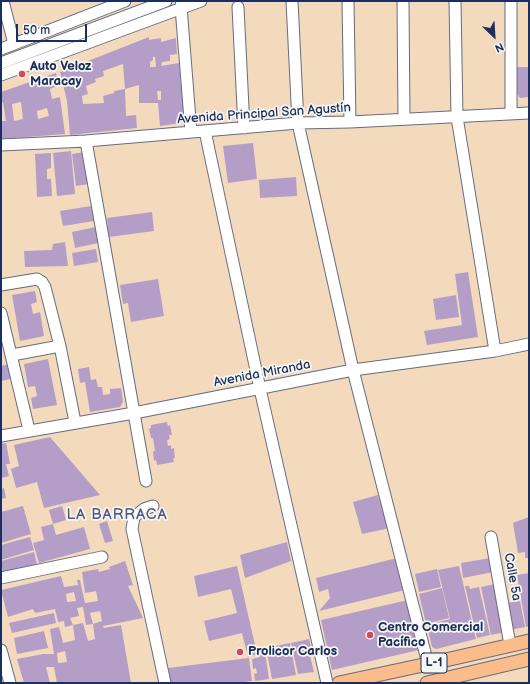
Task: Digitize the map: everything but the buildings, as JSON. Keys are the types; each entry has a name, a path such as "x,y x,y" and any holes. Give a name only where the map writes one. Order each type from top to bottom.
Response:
{"main road":[{"name":"L-1","path":"339,683 529,640"},
{"name":"L-1","path":"428,683 529,659"}],"street":[{"path":"3,1 14,44"},
{"path":"1,49 98,6 125,1"},
{"path":"1,63 166,1"},
{"path":"1,76 182,4 201,1"},
{"path":"292,1 298,123 353,370 428,664"},
{"path":"348,1 350,122"},
{"path":"403,1 404,119"},
{"path":"455,1 457,117 495,351"},
{"path":"511,1 511,114"},
{"path":"182,4 191,132"},
{"path":"238,6 244,128"},
{"name":"Avenida Principal San Agustín","path":"1,145 86,141 298,123 350,122 529,113"},
{"path":"205,131 260,389 327,683"},
{"path":"86,141 146,481"},
{"path":"1,285 37,279 42,282 45,287 60,346 75,422"},
{"path":"1,313 29,430"},
{"name":"Avenida Miranda","path":"1,436 134,413 353,370 495,351 529,344"},
{"path":"12,355 60,346"},
{"path":"153,506 144,509 134,517 132,529 165,683"},
{"name":"Calle 5a","path":"491,537 510,645"},
{"path":"1,578 102,557"},
{"path":"1,650 10,683"}],"place":[{"name":"Auto Veloz Maracay","path":"22,74"},
{"name":"Centro Comercial Pacífico","path":"370,635"},
{"name":"Prolicor Carlos","path":"240,652"}],"district":[{"name":"LA BARRACA","path":"117,515"}]}
